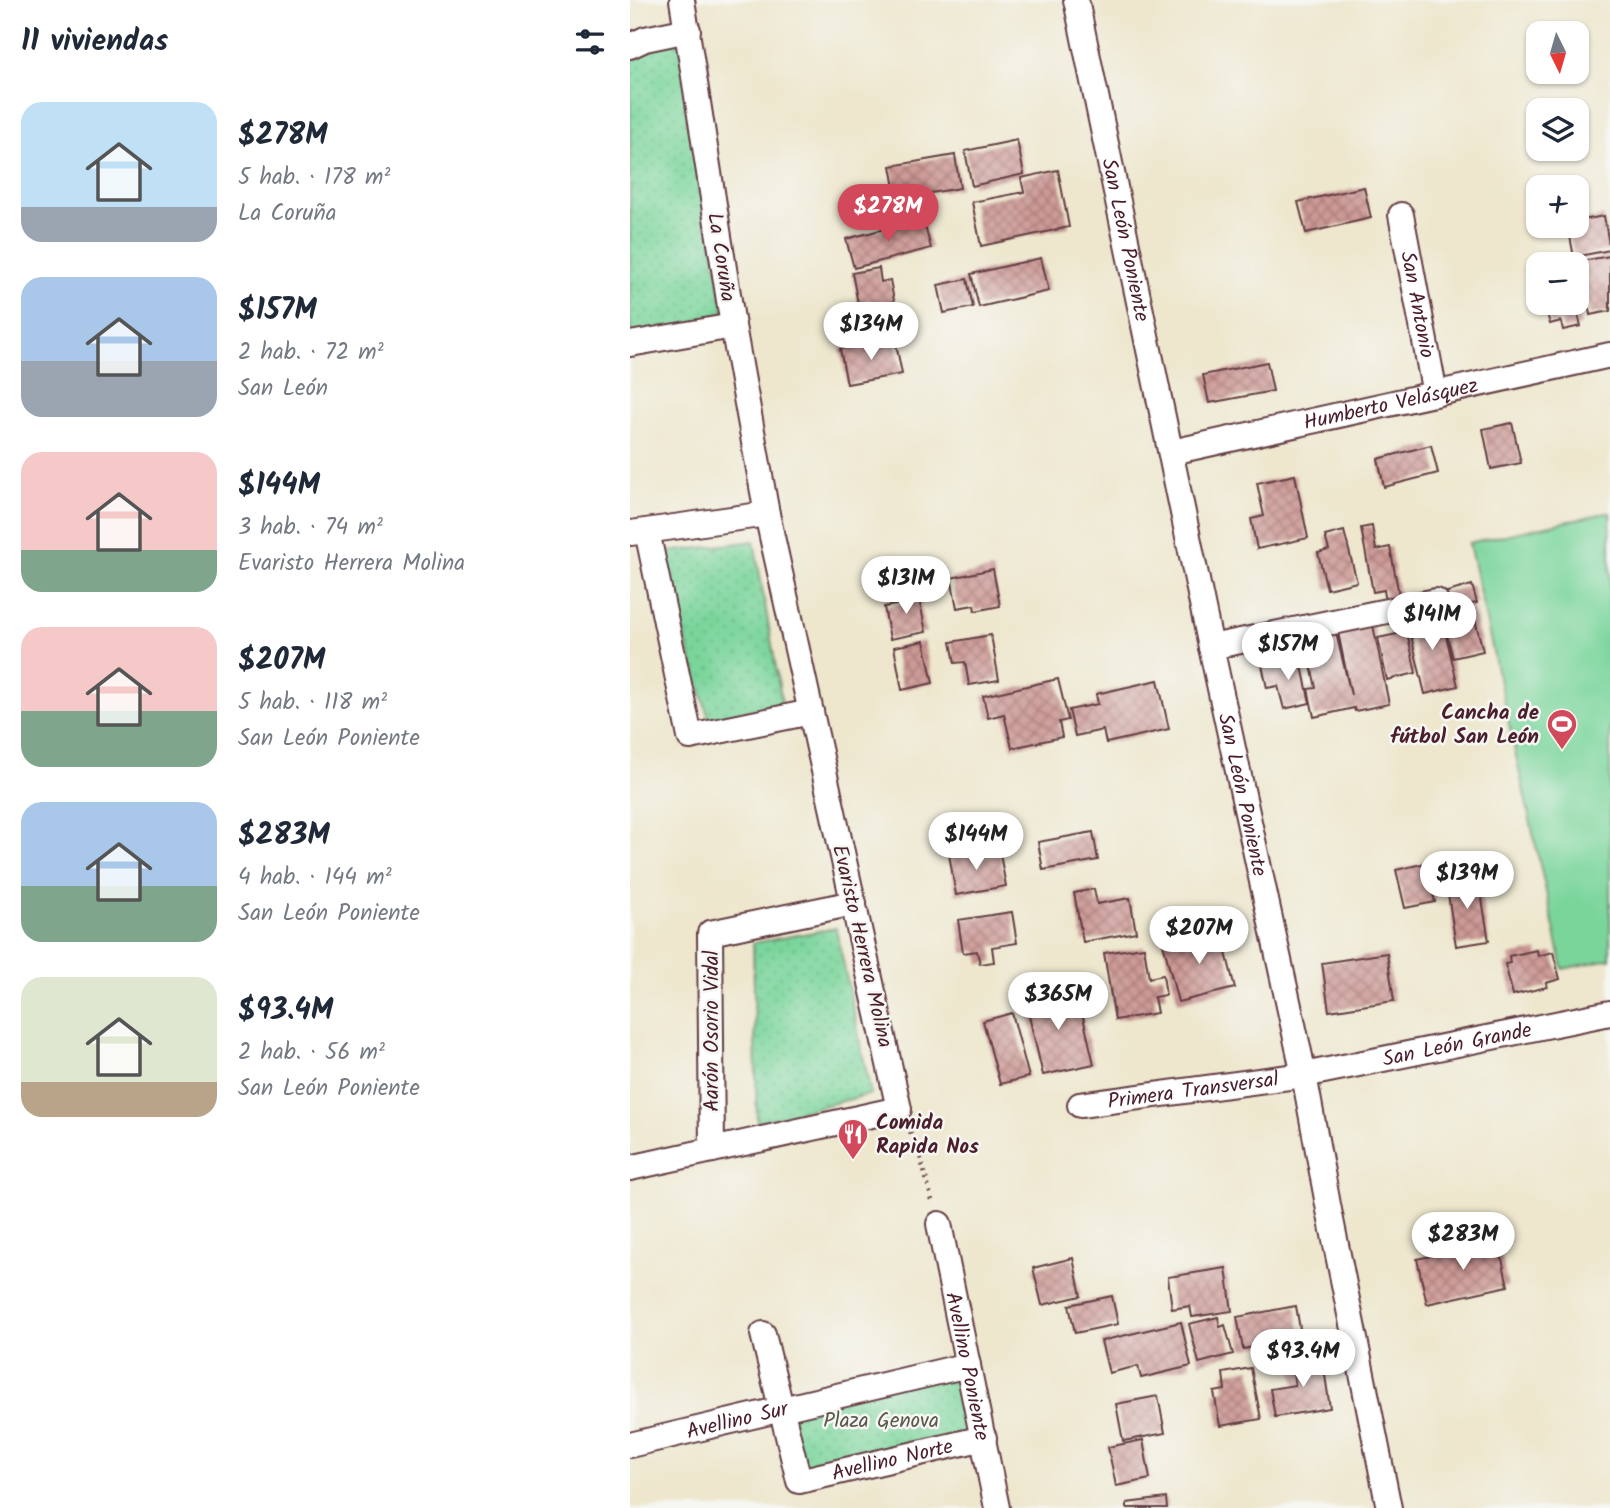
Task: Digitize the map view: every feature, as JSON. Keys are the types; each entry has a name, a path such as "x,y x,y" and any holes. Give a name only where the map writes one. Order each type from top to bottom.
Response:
{"street":[{"name":"La Coruña","path":"682,0 733,326 767,514"},
{"name":"San León Poniente","path":"1076,0 1211,647 1304,1074 1389,1508"},
{"path":"630,46 645,39 688,30"},
{"name":"San Antonio","path":"1401,215 1435,394"},
{"path":"630,344 733,326"},
{"name":"Humberto Velásquez","path":"1172,452 1610,355"},
{"path":"767,514 638,532 691,737 811,712"},
{"name":"Evaristo Herrera Molina","path":"767,514 900,1109"},
{"path":"1211,647 1436,601"},
{"name":"Aarón Osorio Vidal","path":"712,1150 710,933 854,903"},
{"name":"San León Grande","path":"1304,1074 1610,1013"},
{"name":"Primera Transversal","path":"1080,1105 1304,1074"},
{"path":"630,1168 900,1109"},
{"name":"Avellino Poniente","path":"939,1224 997,1508"},
{"path":"763,1334 781,1409"},
{"name":"Avellino Sur","path":"630,1445 968,1365"},
{"name":"Avellino Norte","path":"781,1409 799,1481 984,1438"}],"path":[{"path":"900,1109 917,1145 939,1224"}],"green space":[{"path":"681,38 725,320 630,338 630,56"},
{"name":"Cancha de fútbol San León","path":"1610,512 1610,959 1563,969 1469,543"},
{"path":"754,541 782,703 709,719 660,553"},
{"path":"836,928 871,1094 757,1122 753,943"},
{"name":"Plaza Genova","path":"960,1368 974,1434 803,1472 788,1406"}],"building":[{"path":"1017,140 1024,174 972,186 965,151"},
{"path":"955,155 960,188 907,197 906,191 896,193 891,166"},
{"path":"1058,170 1069,227 981,246 972,202 1024,192 1021,178"},
{"path":"1364,187 1371,218 1306,233 1298,202"},
{"path":"1604,216 1610,250 1589,254 1573,252 1570,238 1589,238 1589,219"},
{"path":"923,219 931,248 854,268 846,239"},
{"path":"1610,256 1610,311 1590,315 1589,260"},
{"path":"1041,258 1049,291 979,307 971,274"},
{"path":"879,268 881,282 890,280 899,326 847,337 843,313 859,309 852,273"},
{"path":"967,279 973,307 944,313 938,285"},
{"path":"1547,315 1578,315 1581,326 1563,330 1561,321 1550,324"},
{"path":"895,339 902,374 847,384 840,349"},
{"path":"1267,362 1273,391 1209,403 1203,375"},
{"path":"1512,423 1521,463 1491,469 1483,429"},
{"path":"1431,445 1438,473 1384,487 1378,459"},
{"path":"1295,475 1308,538 1257,549 1251,519 1264,516 1257,483"},
{"path":"1372,526 1376,550 1390,547 1400,600 1386,603 1384,590 1373,592 1361,528"},
{"path":"1344,531 1357,582 1327,589 1318,553 1329,550 1325,536"},
{"path":"993,569 1000,606 975,611 974,605 957,608 951,578"},
{"path":"1472,585 1477,603 1471,604 1483,651 1453,658 1437,595"},
{"path":"917,589 926,632 890,639 884,607 901,604 899,593"},
{"path":"1434,609 1438,625 1443,623 1458,686 1425,694 1406,615"},
{"path":"1373,625 1389,704 1314,717 1308,689 1316,688 1308,652 1322,649 1320,637 1336,633 1351,695 1338,632"},
{"path":"1407,632 1416,673 1387,680 1378,638"},
{"path":"991,635 999,680 969,685 965,662 955,663 951,642"},
{"path":"924,641 933,683 902,690 894,647"},
{"path":"1300,657 1310,703 1284,709 1278,686 1267,688 1262,665"},
{"path":"1058,679 1068,720 1059,722 1062,737 1012,748 1004,714 988,718 983,696"},
{"path":"1158,680 1169,729 1106,743 1103,730 1075,736 1069,710 1098,704 1096,694"},
{"path":"1093,832 1098,860 1043,870 1038,842"},
{"path":"976,850 978,858 1000,854 1006,886 956,895 949,854"},
{"path":"1426,863 1435,902 1405,908 1396,870"},
{"path":"1478,875 1489,941 1456,946 1446,881"},
{"path":"1094,889 1097,904 1130,898 1136,932 1083,942 1074,893"},
{"path":"1012,912 1017,943 992,947 994,962 980,964 977,951 963,953 958,920"},
{"path":"1220,929 1235,988 1178,1002 1163,943"},
{"path":"1144,947 1149,978 1163,975 1166,995 1154,997 1157,1013 1115,1020 1104,953"},
{"path":"1537,950 1538,956 1553,952 1560,979 1546,983 1547,987 1513,995 1505,964 1510,963 1509,956"},
{"path":"1387,953 1394,1001 1329,1011 1322,963"},
{"path":"1061,987 1065,1003 1079,1000 1094,1064 1043,1075 1024,995"},
{"path":"1012,1013 1029,1077 1000,1084 983,1021"},
{"path":"1498,1241 1508,1286 1427,1304 1417,1259"},
{"path":"1073,1258 1081,1296 1042,1305 1033,1268"},
{"path":"1226,1268 1232,1311 1192,1317 1190,1306 1172,1309 1168,1277"},
{"path":"1112,1296 1118,1324 1075,1333 1069,1305"},
{"path":"1296,1306 1303,1346 1277,1351 1275,1343 1243,1349 1237,1317"},
{"path":"1218,1317 1220,1327 1225,1325 1233,1354 1199,1363 1189,1324"},
{"path":"1181,1322 1191,1366 1141,1378 1138,1366 1109,1373 1101,1341"},
{"path":"1322,1356 1330,1408 1275,1417 1270,1389 1295,1385 1291,1361"},
{"path":"1251,1368 1261,1419 1220,1426 1214,1392 1225,1390 1223,1373"},
{"path":"1158,1396 1165,1433 1123,1441 1116,1404"},
{"path":"1143,1440 1150,1479 1116,1486 1108,1447"},
{"path":"1166,1498 1167,1508 1127,1508 1127,1503"}],"place":[{"name":"Cancha de fútbol San León","path":"1562,751"},
{"name":"Comida Rapida Nos","path":"853,1161"}]}
